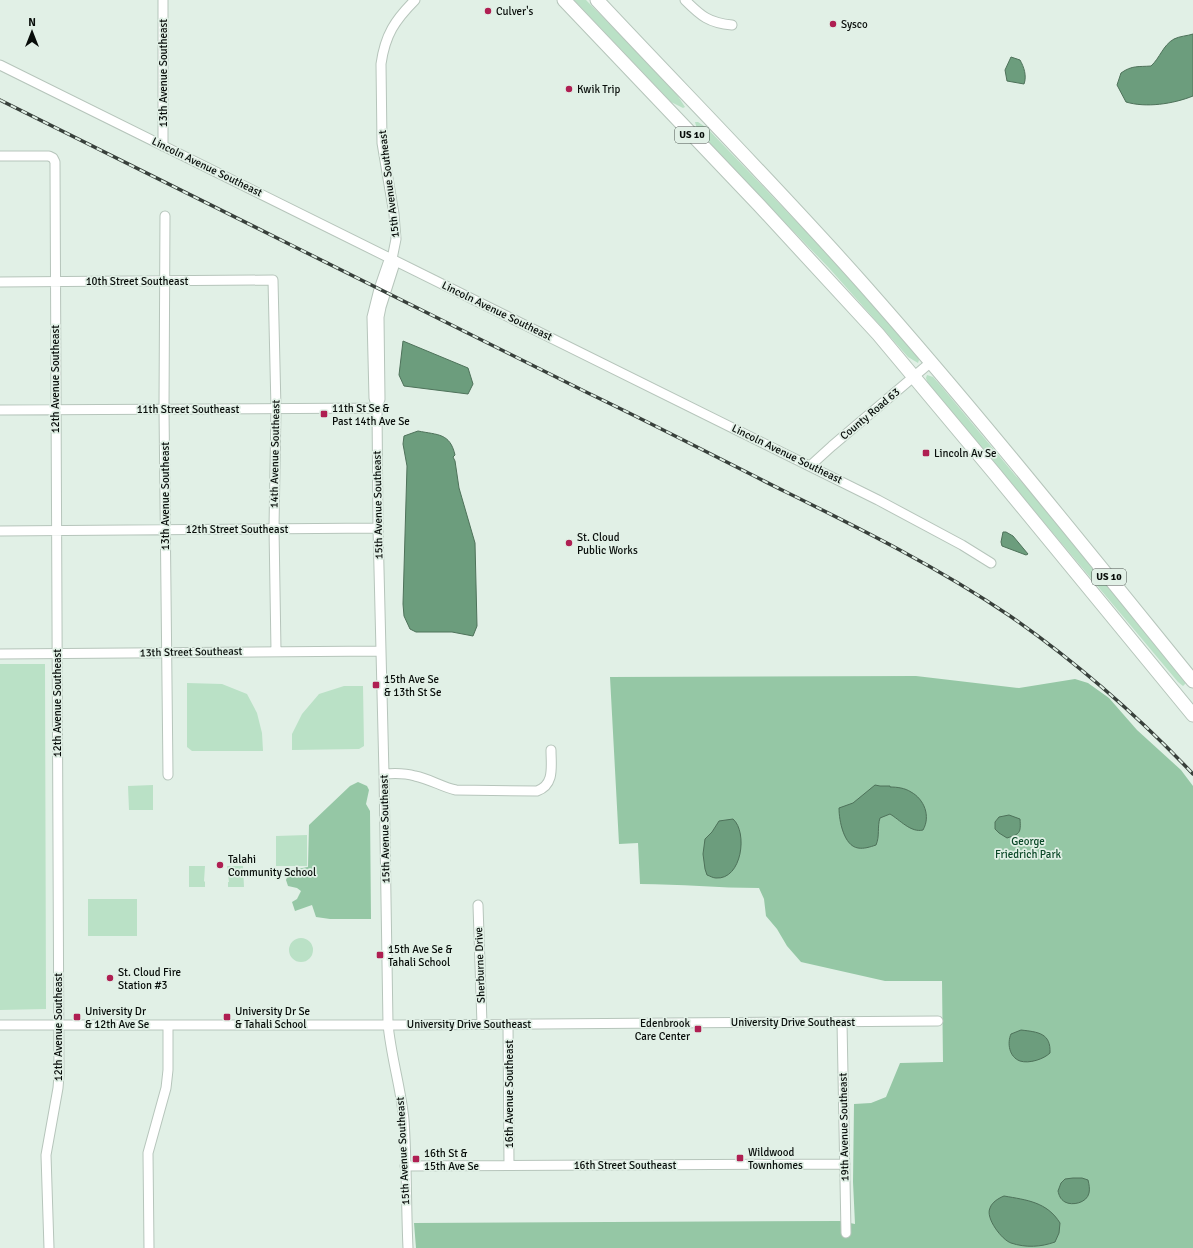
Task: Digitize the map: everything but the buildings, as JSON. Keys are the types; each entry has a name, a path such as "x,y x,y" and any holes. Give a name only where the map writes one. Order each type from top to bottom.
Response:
{"highway":[{"name":"US 10","path":"564,0 878,334 1193,715"},
{"name":"US 10","path":"597,0 864,285 931,362 1193,681"}],"street":[{"name":"13th Avenue Southeast","path":"163,0 163,146"},
{"name":"15th Avenue Southeast","path":"408,1248 402,1108 390,1044 388,1024 377,408 380,399 379,317 394,266 392,259 396,239 394,214 382,144 381,64 383,49 388,34 396,21 416,0"},
{"path":"685,0 706,18 717,24 732,25"},
{"name":"Lincoln Avenue Southeast","path":"0,65 908,515 991,563"},
{"name":"12th Avenue Southeast","path":"0,156 48,156 53,158 55,162 58,1088 46,1155 49,1248"},
{"name":"13th Avenue Southeast","path":"165,216 164,409 168,775"},
{"name":"10th Street Southeast","path":"0,282 273,280"},
{"name":"14th Avenue Southeast","path":"273,280 276,408 274,528 276,651"},
{"name":"County Road 63","path":"810,466 931,362"},
{"name":"11th Street Southeast","path":"0,410 377,408"},
{"name":"12th Street Southeast","path":"0,531 378,528"},
{"name":"13th Street Southeast","path":"0,654 381,651"},
{"path":"384,774 407,774 417,776 446,788 456,790 537,791 546,786 551,779 551,750"},
{"name":"Sherburne Drive","path":"478,905 482,1024"},
{"name":"University Drive Southeast","path":"0,1025 938,1021"},
{"name":"19th Avenue Southeast","path":"842,1022 846,1233"},
{"path":"149,1248 148,1153 166,1088 168,1070 168,1024"},
{"name":"16th Avenue Southeast","path":"508,1024 509,1165"},
{"name":"16th Street Southeast","path":"405,1166 845,1164"}],"shaded area":[{"path":"574,0 586,0 674,90 685,107 683,108 671,102"},
{"path":"1193,34 1193,96 1168,103 1151,105 1126,102 1117,85 1121,73 1132,68 1151,66 1170,42 1176,38"},
{"path":"1011,57 1020,60 1025,75 1024,84 1007,81 1005,70"},
{"path":"695,122 698,122 707,128 828,253 917,355 919,360 918,363 908,357 829,268 703,138 697,129"},
{"path":"403,341 468,368 473,384 468,394 404,386 399,375"},
{"path":"927,375 933,377 941,386 1015,475 1052,516 1186,683 1183,686 1178,682 928,384 926,378"},
{"path":"418,431 442,436 450,443 455,455 453,457 455,461 459,488 475,543 477,626 473,636 452,632 416,632 410,629 404,616 403,604 407,466 403,444 404,436"},
{"path":"1003,532 1013,536 1028,554 1026,555 1002,546 1001,542"},
{"path":"0,664 45,664 46,1009 0,1010"},
{"path":"187,683 222,684 247,694 257,713 262,733 263,751 192,751 187,747"},
{"path":"344,686 363,686 364,746 359,749 292,750 292,734 302,714 319,694"},
{"path":"153,785 153,810 129,810 128,786"},
{"path":"875,785 904,789 916,795 923,803 925,808 926,819 923,830 914,830 890,814 880,818 876,845 867,848 858,848 849,843 841,826 839,808 853,803"},
{"path":"1009,815 1020,819 1020,830 1017,834 1007,838 995,829 995,822 999,817"},
{"path":"733,819 738,825 741,844 737,864 725,877 716,878 707,875 703,854 705,839 712,832 719,821"},
{"path":"307,835 307,866 276,866 276,836"},
{"path":"189,866 205,866 205,887 189,887"},
{"path":"227,866 243,866 244,887 228,887 229,882"},
{"path":"88,899 137,899 137,936 88,936"},
{"path":"301,938 306,939 312,945 312,955 306,961 301,962 296,961 290,955 289,950 290,945 296,939"},
{"path":"1021,1030 1038,1033 1046,1037 1050,1046 1050,1053 1040,1059 1032,1061 1024,1062 1016,1059 1011,1053 1009,1041 1011,1034"},
{"path":"1073,1178 1088,1180 1089,1193 1085,1199 1079,1203 1071,1204 1062,1200 1058,1191 1061,1183 1065,1179"},
{"path":"1004,1196 1036,1203 1049,1210 1060,1223 1059,1233 1055,1242 1039,1246 1028,1246 1017,1245 1003,1238 992,1223 989,1212 992,1204"}],"green space":[{"name":"George Friedrich Park","path":"916,676 1019,688 1075,679 1088,683 1109,698 1137,730 1181,770 1193,786 1193,1248 416,1248 414,1223 840,1221 855,1224 853,1182 854,1104 871,1103 886,1097 900,1063 943,1062 942,981 885,981 801,962 787,946 777,929 766,916 764,899 759,888 640,884 638,843 619,844 610,677"},
{"path":"358,782 367,786 369,790 366,804 370,811 371,919 330,919 316,917 312,905 295,911 292,902 297,899 301,891 297,888 288,886 286,880 292,872 308,867 309,825 350,786"}],"railway":[{"path":"0,100 663,430 900,550 983,598 1059,652 1128,710 1193,774"}],"place":[{"name":"Culver's","path":"488,11"},
{"name":"Sysco","path":"833,24"},
{"name":"Kwik Trip","path":"569,89"},
{"name":"11th St Se & Past 14th Ave Se","path":"324,414"},
{"name":"Lincoln Av Se","path":"926,453"},
{"name":"St. Cloud Public Works","path":"569,543"},
{"name":"15th Ave Se & 13th St Se","path":"376,685"},
{"name":"Talahi Community School","path":"220,865"},
{"name":"15th Ave Se & Tahali School","path":"380,955"},
{"name":"St. Cloud Fire Station #3","path":"110,978"},
{"name":"University Dr & 12th Ave Se","path":"77,1017"},
{"name":"University Dr Se & Tahali School","path":"227,1017"},
{"name":"Edenbrook Care Center","path":"698,1029"},
{"name":"Wildwood Townhomes","path":"740,1158"},
{"name":"16th St & 15th Ave Se","path":"416,1159"}]}
